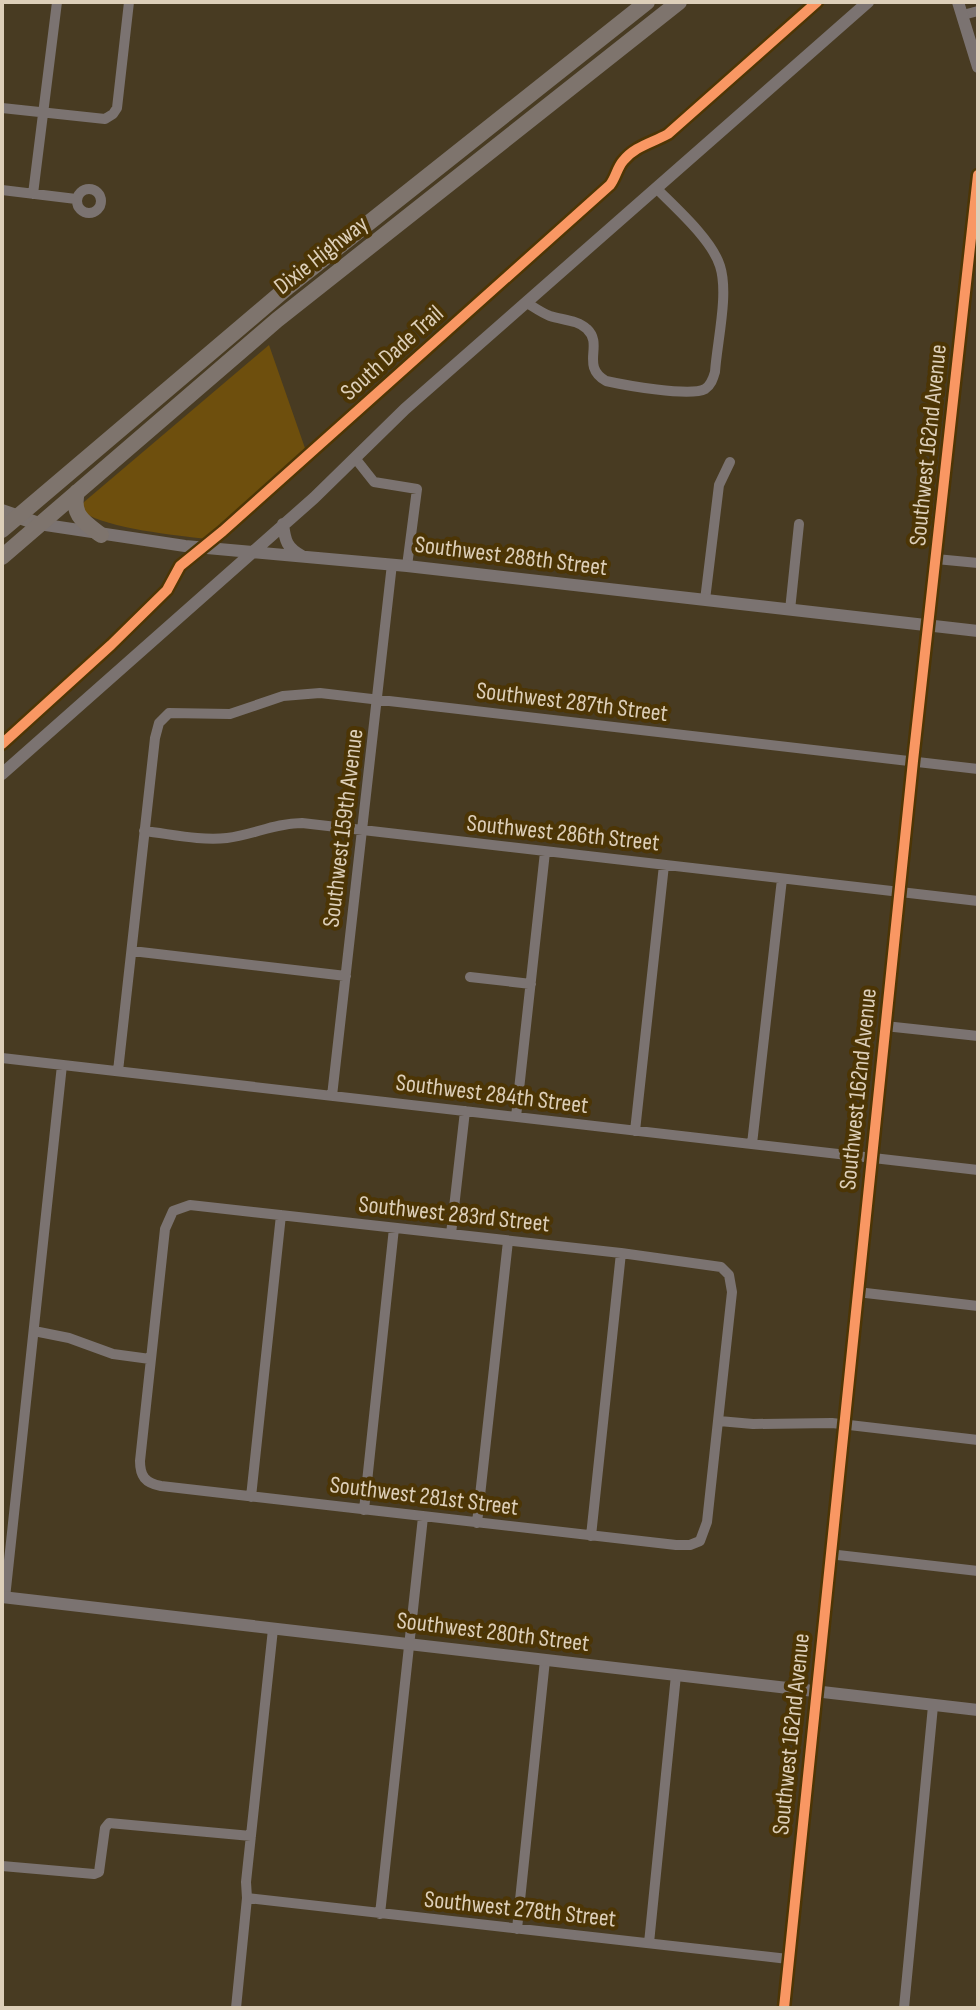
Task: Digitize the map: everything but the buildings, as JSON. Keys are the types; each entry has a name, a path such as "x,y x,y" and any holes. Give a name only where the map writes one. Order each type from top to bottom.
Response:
{"highway":[{"name":"Dixie Highway","path":"6,521 215,347 647,2"},
{"name":"Dixie Highway","path":"2,557 299,303 679,2"},
{"path":"409,216 414,199 468,155 491,127"},
{"path":"299,303 323,273 380,225 380,214"},
{"path":"147,431 166,400 212,363 216,357 215,347"},
{"path":"77,492 74,504 76,513 101,535"}],"main road":[{"name":"Southwest 288th Street","path":"6,521 39,524"}],"street":[{"path":"33,194 57,2"},
{"path":"2,108 105,119 113,114 117,108 129,2"},
{"path":"2,774 283,524 405,409 868,2"},
{"path":"958,2 978,67"},
{"path":"963,15 978,11"},
{"name":"Southwest 162nd Avenue","path":"784,2008 913,761 977,214 978,175"},
{"path":"527,303 589,330 593,340 593,367 606,381 682,391 704,389 710,384 715,372 722,272 710,247 657,189"},
{"path":"2,190 76,199"},
{"path":"355,458 374,482 417,489 407,566"},
{"path":"705,600 719,485 730,462"},
{"name":"Southwest 288th Street","path":"39,524 101,535 249,553 392,564 978,631"},
{"path":"283,524 286,544 290,550 305,558"},
{"path":"790,610 799,524"},
{"path":"936,559 978,563"},
{"name":"Southwest 159th Avenue","path":"332,1096 392,564"},
{"name":"Southwest 287th Street","path":"144,831 155,738 165,716 175,712 206,716 230,714 283,696 308,693 978,769"},
{"name":"Southwest 286th Street","path":"144,831 215,839 289,823 978,901"},
{"path":"118,1071 144,831"},
{"path":"516,1117 545,852"},
{"path":"635,1131 664,865"},
{"path":"752,1144 782,879"},
{"path":"132,951 346,976"},
{"path":"470,977 531,984"},
{"path":"885,1026 978,1036"},
{"name":"Southwest 284th Street","path":"2,1058 978,1170"},
{"path":"4,1597 62,1065"},
{"path":"451,1234 465,1111"},
{"name":"Southwest 283rd Street","path":"150,1359 165,1229 173,1211 190,1205 715,1265 729,1275 732,1292 719,1421"},
{"path":"251,1497 281,1215"},
{"path":"364,1510 394,1228"},
{"path":"477,1523 508,1241"},
{"path":"591,1536 621,1253"},
{"path":"857,1292 978,1306"},
{"path":"34,1331 69,1338 113,1354 150,1359"},
{"name":"Southwest 281st Street","path":"150,1359 140,1472 144,1479 156,1485 591,1536 676,1545 700,1541 706,1529 719,1421"},
{"path":"719,1421 843,1424 978,1440"},
{"path":"380,1914 423,1517"},
{"path":"829,1554 978,1571"},
{"name":"Southwest 280th Street","path":"4,1597 978,1710"},
{"path":"236,2008 273,1629"},
{"path":"517,1929 545,1660"},
{"path":"649,1943 676,1675"},
{"path":"904,2008 933,1706"},
{"path":"2,1866 99,1872 105,1828 109,1823 251,1836"},
{"name":"Southwest 278th Street","path":"247,1898 788,1959"}],"shaded area":[{"path":"269,345 306,451 217,532 207,539 161,533 109,523 83,512 84,502"}],"cycle path":[{"name":"South Dade Trail","path":"2,744 167,590 180,566 610,185 628,156 668,134 817,2"},
{"path":"784,2008 913,761 978,175"}]}
